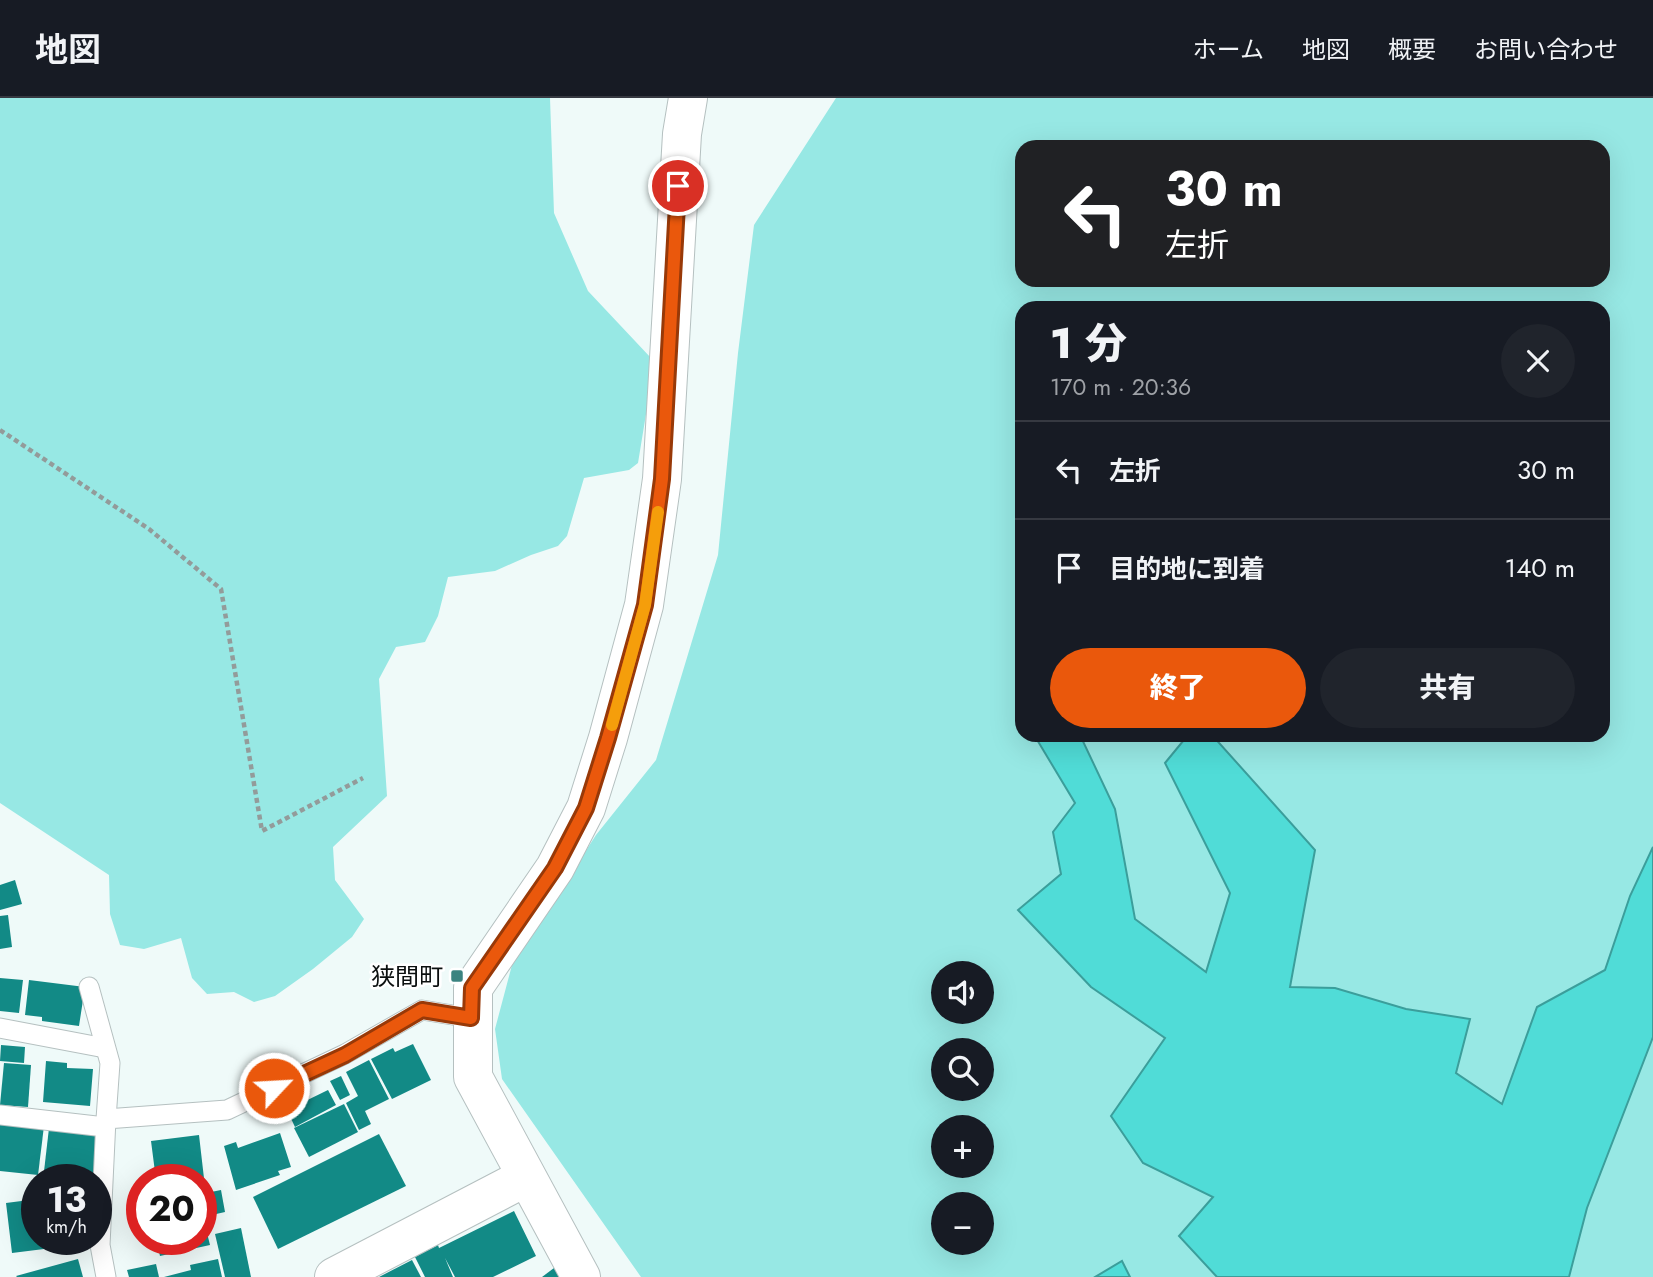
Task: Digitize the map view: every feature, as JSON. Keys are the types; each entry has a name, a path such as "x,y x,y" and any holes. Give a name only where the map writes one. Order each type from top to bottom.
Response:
{"street":[{"path":"581,1277 473,1077 472,988 555,868 586,808 645,605 662,479 682,134 688,98"},
{"path":"334,1277 526,1177"}],"lane":[{"path":"89,987 110,1063 100,1245 106,1277"},
{"path":"0,1115 106,1123 227,1110 345,1055 422,1010 471,1018"},
{"path":"0,1028 105,1048"}],"path":[{"path":"0,430 149,529 221,589 262,831 363,778"}],"shaded area":[{"path":"0,98 550,98 554,213 588,291 651,358 647,408 638,463 629,470 584,478 567,536 558,546 495,571 448,577 438,616 425,642 396,647 379,679 387,796 333,847 335,880 364,919 352,937 275,996 254,1002 234,992 207,994 192,978 181,938 144,949 120,945 110,914 109,875 0,803"},
{"path":"836,98 1653,98 1653,847 1630,896 1605,970 1537,1007 1502,1104 1456,1073 1470,1019 1406,1009 1335,988 1290,988 1315,850 1218,742 1610,742 1610,301 1015,301 1015,742 1038,742 1075,803 1053,832 1061,874 1091,987 1166,1038 1143,1163 1214,1197 1179,1236 1217,1277 1130,1277 1121,1262 1095,1277 641,1277 502,1079 495,1029 512,965 596,835 656,760 718,555 754,225"},
{"path":"1038,742 1083,742 1115,809 1135,919 1206,972 1230,893 1165,763 1182,742 1218,742 1315,850 1290,987 1335,988 1406,1009 1470,1019 1456,1073 1502,1104 1537,1007 1605,970 1630,896 1653,847 1653,1037 1587,1208 1569,1277 1217,1277 1179,1236 1213,1197 1143,1163 1111,1116 1165,1038 1091,987 1018,910 1061,874 1053,832 1075,803"},
{"path":"1083,742 1182,742 1165,763 1230,893 1207,972 1135,919 1115,809"},
{"path":"1653,1037 1653,1277 1569,1277 1587,1208"},
{"path":"1122,1261 1130,1277 1095,1277"}],"building":[{"path":"15,880 22,904 0,910 0,885"},
{"path":"8,915 12,947 0,949 0,916"},
{"path":"0,978 23,980 19,1013 0,1011"},
{"path":"29,980 85,987 79,1026 42,1021 42,1017 25,1015"},
{"path":"413,1044 431,1080 392,1099 371,1059 393,1048 395,1052"},
{"path":"1,1045 25,1047 24,1063 0,1061"},
{"path":"369,1060 389,1099 365,1111 371,1124 359,1130 346,1103 358,1096 346,1072"},
{"path":"46,1061 67,1063 67,1068 93,1069 90,1106 43,1102"},
{"path":"4,1063 31,1065 28,1107 0,1105"},
{"path":"341,1076 350,1095 340,1100 330,1081"},
{"path":"328,1090 336,1105 295,1127 287,1110"},
{"path":"344,1104 358,1132 309,1157 294,1128"},
{"path":"0,1122 44,1126 39,1164 21,1164 21,1173 0,1171"},
{"path":"49,1128 99,1134 96,1164 45,1164"},
{"path":"280,1133 291,1167 278,1171 280,1175 236,1190 224,1146 236,1142 238,1148"},
{"path":"379,1134 406,1186 278,1249 253,1197"},
{"path":"199,1135 202,1164 154,1164 151,1141"},
{"path":"221,1190 225,1212 217,1214 217,1191"},
{"path":"21,1201 21,1252 12,1253 6,1203"},
{"path":"514,1211 536,1256 493,1277 455,1277 445,1258 453,1277 425,1277 415,1257"},
{"path":"241,1228 251,1277 225,1277 217,1234"},
{"path":"78,1259 83,1277 16,1276"},
{"path":"218,1259 222,1277 164,1277 191,1270 190,1265"},
{"path":"412,1260 421,1277 379,1277"},
{"path":"156,1264 159,1277 129,1277 127,1270"},
{"path":"554,1268 560,1277 542,1277"}],"slow traffic":[{"path":"612,725 645,605 658,512"}],"place":[{"name":"狭間町","path":"457,976"}],"route":[{"path":"274,1088 345,1055 422,1010 471,1018 472,988 555,868 586,808 645,605 662,479 678,186"}]}
